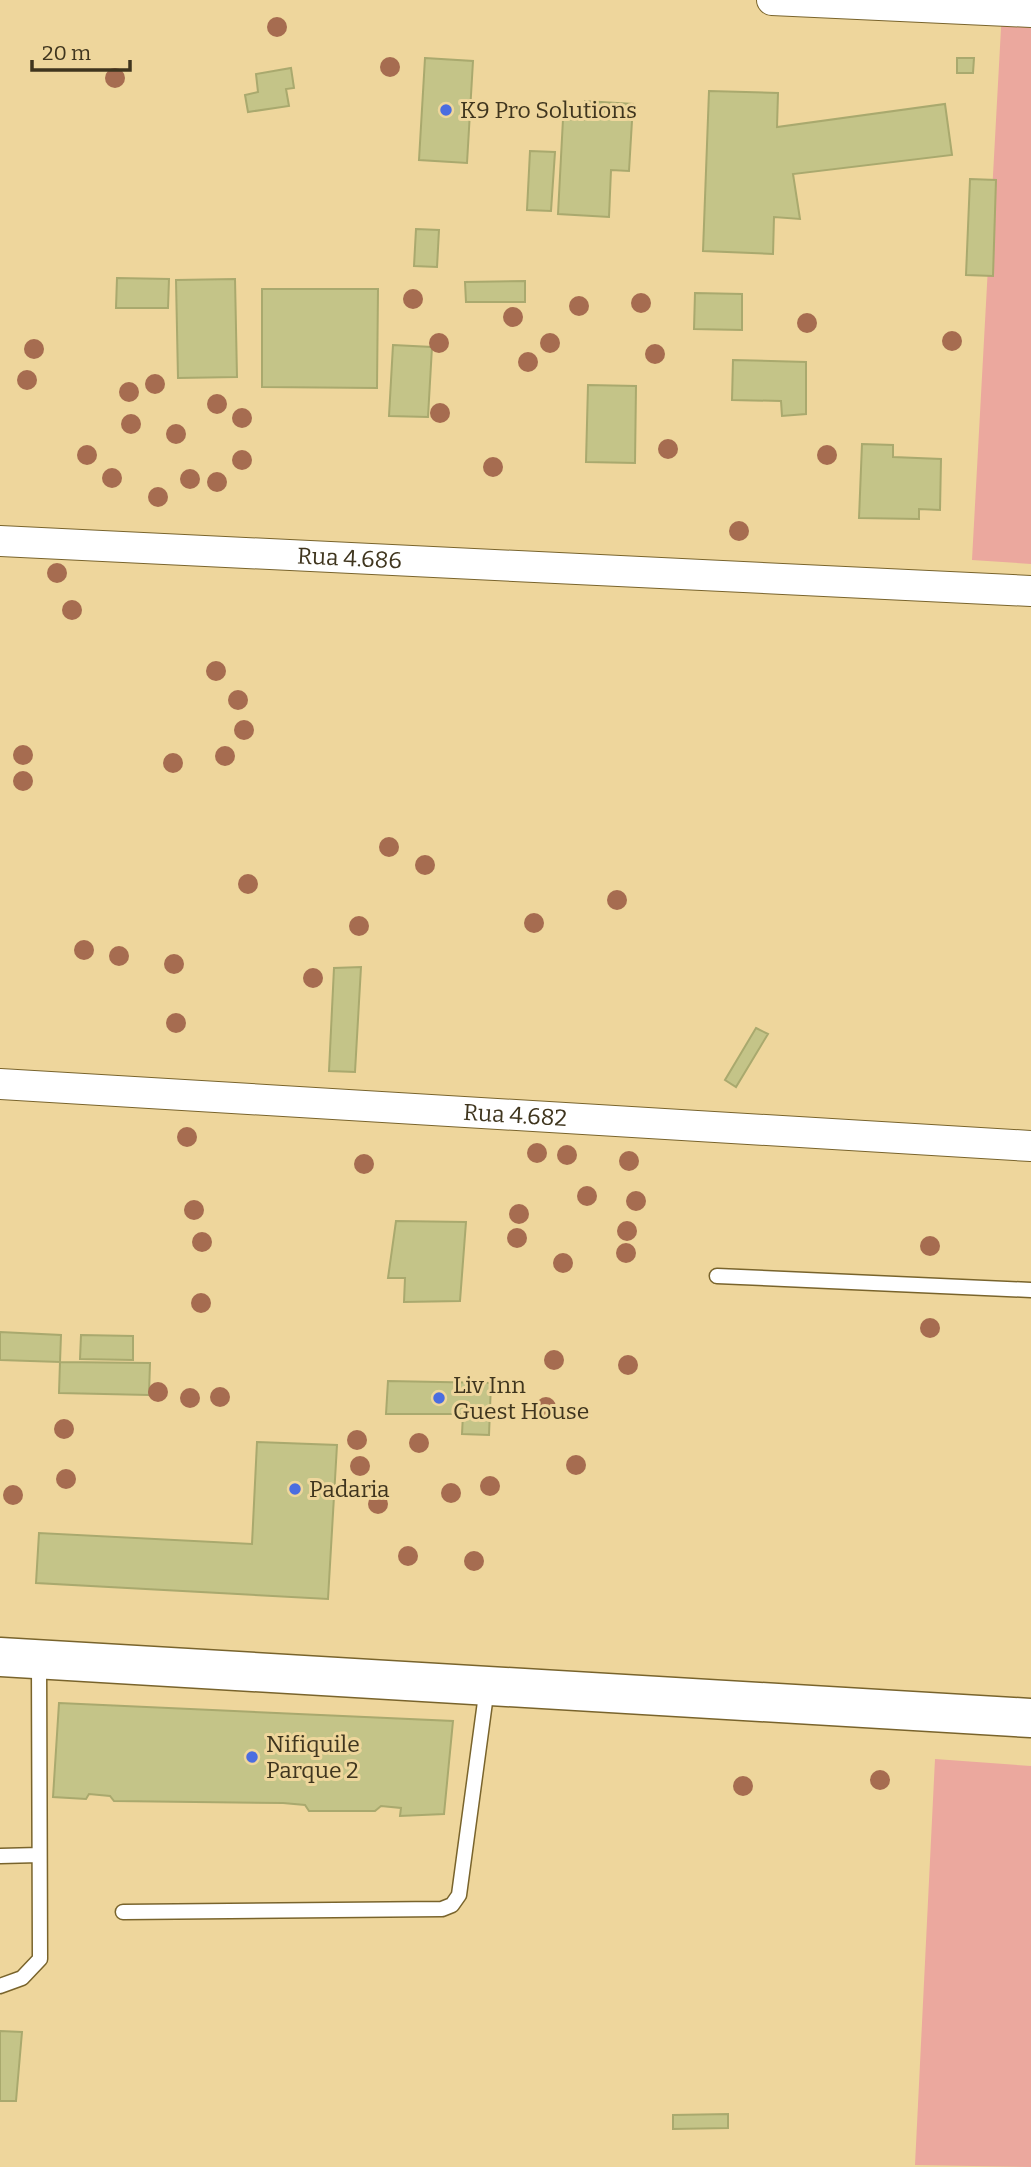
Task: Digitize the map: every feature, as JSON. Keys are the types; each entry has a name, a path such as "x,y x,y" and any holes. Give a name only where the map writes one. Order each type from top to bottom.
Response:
{"main road":[{"path":"0,1657 487,1686 1028,1712"}],"street":[{"path":"772,0 1031,12"},
{"name":"Rua 4.686","path":"0,541 1031,592"},
{"name":"Rua 4.682","path":"0,1084 1031,1146"}],"lane":[{"path":"717,1276 1031,1290"},
{"path":"0,1986 22,1979 40,1959 39,1659"},
{"path":"123,1912 442,1909 452,1905 459,1895 487,1686"},
{"path":"0,1856 39,1855"}],"shaded area":[{"path":"1002,10 1031,12 1031,564 972,560"},
{"path":"935,1759 1031,1766 1031,2167 915,2165"}],"building":[{"name":"K9 Pro Solutions","path":"425,58 473,61 467,163 419,160"},
{"path":"957,58 974,58 973,73 957,73"},
{"path":"291,68 294,88 286,89 289,106 248,112 245,95 258,92 256,74"},
{"path":"709,91 778,93 777,127 945,104 952,155 793,174 800,219 774,217 773,254 703,251"},
{"path":"585,101 633,104 629,171 611,170 609,217 558,214 563,119 584,120"},
{"path":"530,151 555,152 551,211 527,210"},
{"path":"970,179 996,180 993,276 966,275"},
{"path":"416,229 439,230 437,267 414,266"},
{"path":"117,278 169,279 168,308 116,308"},
{"path":"235,279 237,377 178,378 176,280"},
{"path":"525,281 525,302 466,302 465,282"},
{"path":"262,289 378,289 377,388 262,387"},
{"path":"695,293 742,294 742,330 694,329"},
{"path":"393,345 432,347 428,417 389,416"},
{"path":"733,360 806,362 806,414 782,416 781,401 732,400"},
{"path":"588,385 636,386 635,463 586,462"},
{"path":"862,444 893,445 893,457 941,459 940,510 919,509 919,519 859,518"},
{"path":"361,967 355,1072 329,1071 334,968"},
{"path":"756,1028 768,1034 736,1087 725,1080"},
{"path":"396,1221 466,1222 460,1301 404,1302 405,1278 388,1278"},
{"path":"0,1332 61,1335 60,1362 0,1360"},
{"path":"81,1335 133,1336 133,1360 80,1359"},
{"path":"60,1362 150,1363 149,1395 59,1393"},
{"name":"Liv Inn Guest House","path":"388,1381 491,1383 489,1435 462,1434 463,1414 386,1414"},
{"name":"Padaria","path":"257,1442 337,1445 328,1599 36,1583 39,1533 252,1544"},
{"name":"Nifiquile Parque 2","path":"59,1703 453,1721 444,1814 400,1816 401,1808 381,1806 375,1811 309,1811 305,1805 283,1803 114,1801 110,1796 89,1794 86,1799 53,1797"},
{"path":"0,2031 22,2032 16,2101 0,2101"},
{"path":"728,2114 728,2128 673,2129 673,2115"}],"place":[{"name":"K9 Pro Solutions","path":"446,110"},
{"name":"Liv Inn Guest House","path":"439,1398"},
{"name":"Padaria","path":"295,1489"},
{"name":"Nifiquile Parque 2","path":"252,1757"}]}
